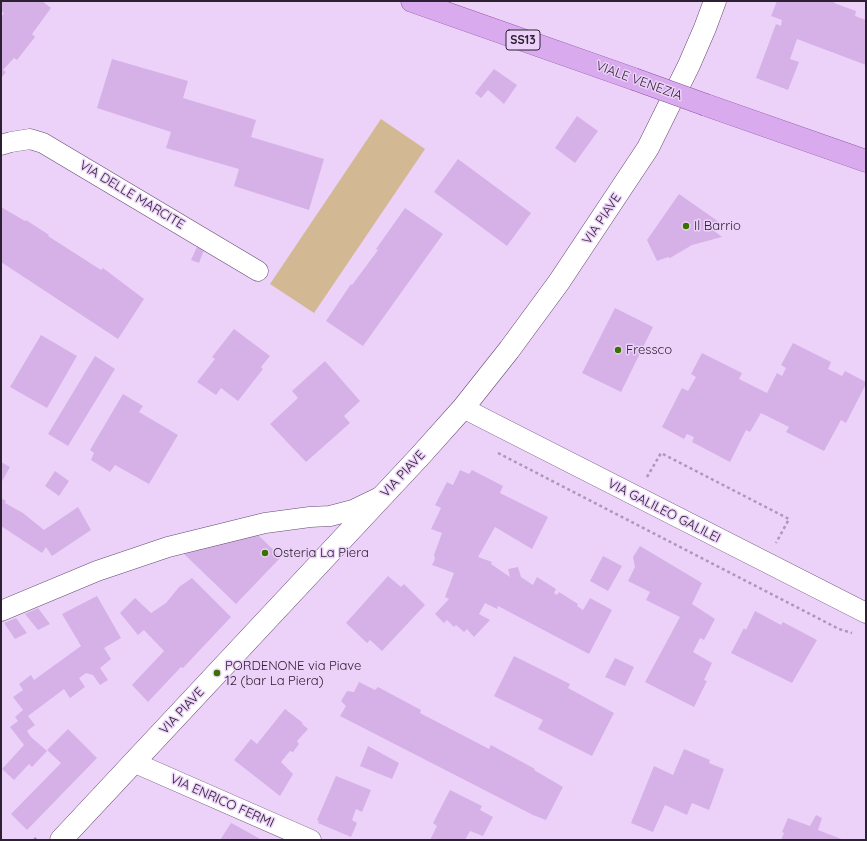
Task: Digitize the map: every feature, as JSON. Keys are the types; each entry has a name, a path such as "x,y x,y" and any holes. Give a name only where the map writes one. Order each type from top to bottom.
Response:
{"main road":[{"name":"VIALE VENEZIA","path":"412,1 866,161"}],"street":[{"name":"VIA PIAVE","path":"61,840 463,408 509,350 607,211 648,148 689,65 715,1"},
{"name":"VIA DELLE MARCITE","path":"1,145 30,139 43,143 258,271"},
{"name":"VIA GALILEO GALILEI","path":"463,408 866,613"},
{"path":"1,611 97,571 168,547 265,522 330,516 353,510 383,495"},
{"name":"VIA ENRICO FERMI","path":"133,762 311,840"}],"path":[{"path":"496,452 839,629 857,634"},
{"path":"647,478 661,453 789,519 773,548"}],"shaded area":[{"path":"381,119 425,149 314,313 270,284"}],"building":[{"path":"1,1 42,1 51,8 32,34 35,37 17,60 14,58 3,70 6,72 1,78 1,17 4,13 1,11"},
{"path":"777,1 835,1 834,3 856,11 855,16 866,20 866,65 797,39 790,59 799,62 788,90 756,78 776,24 781,26 782,20 771,16"},
{"path":"112,59 188,81 183,98 256,120 251,137 324,159 309,210 234,186 239,169 166,148 171,132 97,108"},
{"path":"494,69 517,85 504,104 488,90 481,98 475,93"},
{"path":"577,116 598,131 575,163 555,148"},
{"path":"458,159 531,213 507,246 434,192"},
{"name":"Il Barrio","path":"679,194 719,222 713,230 722,237 692,245 670,258 668,257 657,261 647,240"},
{"path":"1,207 25,221 26,220 101,270 103,268 144,299 118,339 1,262"},
{"path":"405,208 443,234 363,346 326,321 351,284 352,285 378,250 376,249"},
{"path":"197,247 204,250 199,263 191,260"},
{"name":"Fressco","path":"615,308 653,327 621,392 582,373"},
{"path":"234,329 270,356 261,367 263,369 238,401 221,388 216,395 197,382 215,359 212,357"},
{"path":"41,335 77,356 47,408 10,387"},
{"path":"793,343 831,362 828,369 842,376 845,371 866,382 846,423 841,420 824,451 786,432 789,427 761,413 750,432 746,430 730,462 692,442 694,437 687,434 684,439 662,427 682,388 688,391 696,377 691,374 702,353 742,373 739,379 767,393 777,373 782,376 786,368 781,365"},
{"path":"95,356 115,369 68,446 48,434"},
{"path":"325,361 360,401 344,416 350,423 306,462 270,424 298,398 292,391"},
{"path":"123,394 143,406 139,412 178,435 149,484 115,465 110,472 91,460 94,453 90,450"},
{"path":"1,462 10,467 1,483"},
{"path":"460,470 469,474 472,470 503,486 500,493 548,517 532,549 495,527 478,557 492,562 491,564 510,577 508,569 518,567 521,577 533,585 537,577 556,589 554,593 557,595 559,592 578,604 577,606 583,610 590,598 612,610 589,654 498,606 497,609 485,603 479,614 490,620 474,637 467,629 464,632 456,625 454,627 447,620 444,623 435,614 449,599 445,597 454,573 432,565 442,533 431,529 441,508 435,505 447,482 453,485"},
{"path":"55,471 69,481 59,496 45,486"},
{"path":"1,498 6,501 5,503 23,513 44,530 78,507 91,530 52,556 46,547 42,553 1,526"},
{"path":"258,535 281,557 236,604 183,553"},
{"path":"640,546 702,583 692,604 715,619 704,640 700,638 693,652 712,663 704,680 707,681 694,707 645,682 680,617 646,600 650,592 628,581 635,567 633,557"},
{"path":"603,556 622,566 608,591 590,581"},
{"path":"388,576 401,587 404,584 425,605 382,651 370,640 367,643 346,623"},
{"path":"192,578 231,617 183,668 181,667 148,702 132,685 164,651 144,630 138,635 120,613 135,598 151,613 166,603 179,587"},
{"path":"97,596 121,638 104,648 111,659 100,668 108,680 100,685 93,675 86,673 79,678 85,687 70,698 64,689 28,716 35,725 27,731 31,737 47,751 32,767 29,764 14,780 2,769 24,745 10,727 18,721 15,717 23,710 13,697 23,690 19,684 31,675 34,680 81,646 62,614"},
{"path":"38,608 50,624 38,630 25,614"},
{"path":"755,611 781,625 783,622 817,640 792,683 731,653 744,628 746,630"},
{"path":"16,618 27,633 15,639 4,623"},
{"path":"514,656 570,684 568,688 614,713 592,756 538,729 543,720 494,696"},
{"path":"615,658 634,667 625,686 605,677"},
{"path":"359,682 375,690 378,687 421,710 420,713 489,749 491,745 535,769 534,770 563,787 546,820 533,815 340,716 346,706 341,701 347,691 354,692"},
{"path":"285,709 303,723 302,724 308,729 297,741 299,744 293,752 290,751 281,762 293,774 280,796 234,760 251,739 257,744"},
{"path":"68,729 97,758 27,830 11,814 61,763 47,750"},
{"path":"368,746 399,763 392,779 360,766"},
{"path":"684,749 710,760 709,763 724,769 709,810 692,803 687,815 665,805 653,832 631,823 654,766 673,775"},
{"path":"336,776 371,790 362,812 356,809 352,820 357,823 351,837 318,823 319,821 317,820"},
{"path":"450,790 482,806 480,810 493,817 483,836 470,831 465,840 430,840 437,826 433,823"},
{"path":"816,815 822,818 818,830 844,840 781,840 784,833 782,832 788,818 810,826"},
{"path":"231,823 235,825 262,840 220,840"}],"place":[{"name":"Il Barrio","path":"686,226"},
{"name":"Fressco","path":"618,350"},
{"name":"Osteria La Piera","path":"265,553"},
{"name":"PORDENONE via Piave 12 (bar La Piera)","path":"217,673"}]}
